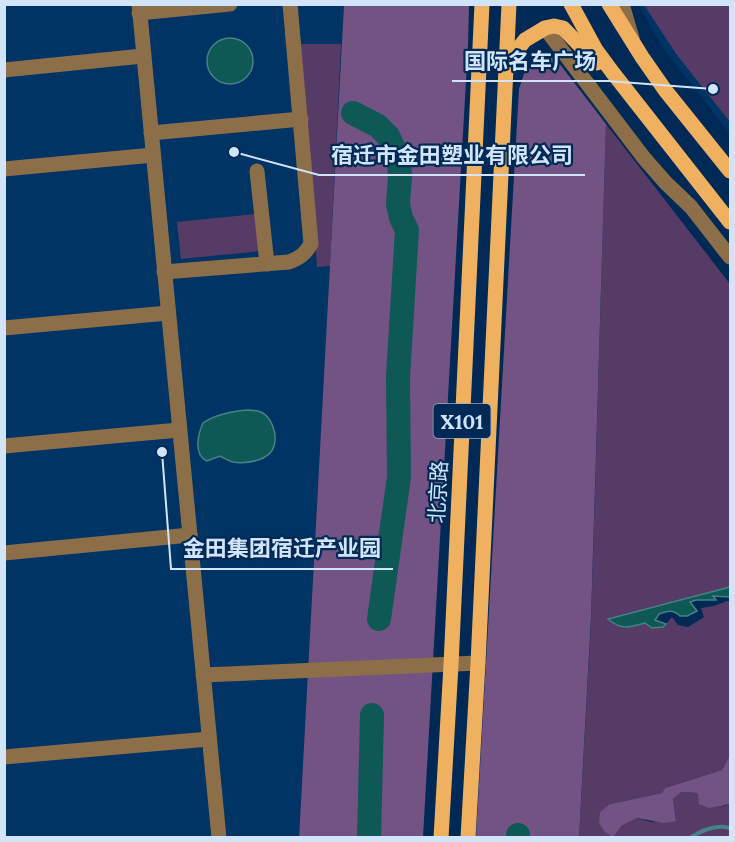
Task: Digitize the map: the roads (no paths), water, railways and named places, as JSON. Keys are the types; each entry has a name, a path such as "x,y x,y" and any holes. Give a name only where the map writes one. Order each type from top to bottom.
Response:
{"main road":[{"name":"北京路","path":"441,837 482,4"},
{"name":"X101","path":"468,837 509,4"},
{"path":"571,4 596,50 730,222"},
{"path":"609,4 636,49 665,90 730,171"},
{"path":"507,63 525,40 545,28 554,26 562,28 622,85"}],"street":[{"path":"219,837 139,9 230,4"},
{"path":"164,272 290,262 306,253 310,244 291,4"},
{"path":"622,4 636,49"},
{"path":"545,28 644,158 691,207 730,257"},
{"path":"4,70 144,56"},
{"path":"151,133 301,119"},
{"path":"4,168 153,155"},
{"path":"258,171 267,264"},
{"path":"4,328 168,313"},
{"path":"4,446 180,430"},
{"path":"4,553 190,535"},
{"path":"203,675 478,663"},
{"path":"4,757 209,739"}],"waterway":[{"path":"353,113 378,126 388,136 399,159 398,204 407,230 398,377 399,477 379,619"},
{"path":"369,838 372,715"},
{"path":"690,838 709,828 730,828"},
{"path":"518,835 524,838"}],"place":[{"name":"国际名车广场","path":"713,89"},
{"name":"宿迁市金田塑业有限公司","path":"234,152"},
{"name":"金田集团宿迁产业园","path":"162,452"}]}
